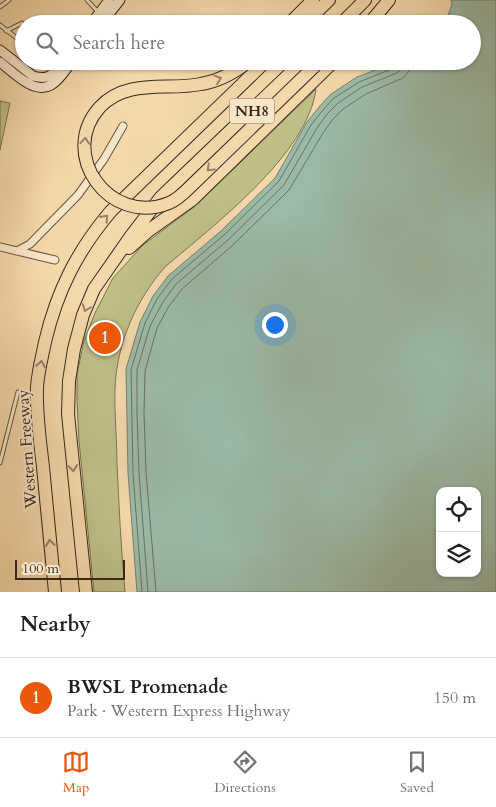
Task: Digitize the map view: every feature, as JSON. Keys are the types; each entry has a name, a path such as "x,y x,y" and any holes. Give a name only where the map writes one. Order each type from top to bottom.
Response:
{"highway":[{"path":"298,15 313,0"},
{"path":"313,15 329,0"},
{"path":"376,15 389,0"},
{"path":"350,15 362,3"},
{"path":"353,15 362,3"},
{"path":"236,70 213,81 180,86 138,88 121,92 111,97 91,119 84,140 87,163 97,184 104,192 124,205 148,208 171,202 190,187 311,70"},
{"name":"Western Freeway","path":"55,592 38,422 37,387 42,355 52,314 66,278 94,230 111,211 257,70"},
{"name":"NH8","path":"100,279 161,197 293,70"},
{"path":"86,592 68,414 69,381 74,349 84,315 100,279 124,252 148,231 193,199 325,70"}],"main road":[{"path":"103,15 109,0"},
{"path":"106,15 120,0"},
{"path":"0,50 4,62 31,85 40,88 51,85 65,70"},
{"path":"21,70 33,76 46,78 55,70"}],"street":[{"path":"17,251 30,244 78,195 104,159 123,126"},
{"path":"0,247 54,260"}],"lane":[{"path":"0,7 3,2 9,0"},
{"path":"86,0 99,15"},
{"path":"0,25 15,37"},
{"path":"6,31 15,26"},
{"path":"0,463 18,392"}],"green space":[{"path":"316,89 309,114 296,138 277,163 232,210 165,267 145,294 130,323 120,355 115,388 119,512 125,592 94,592 79,441 77,374 84,341 95,313 113,278 143,245 194,207"},
{"path":"0,101 10,103 0,150"}],"water":[{"path":"451,0 496,0 496,592 137,592 128,473 126,369 140,322 153,296 168,276 221,231 275,178 307,122 331,94 357,77 375,70 481,70 481,15 448,15 452,4"}],"place":[{"name":"BWSL Promenade","path":"105,338"}]}
